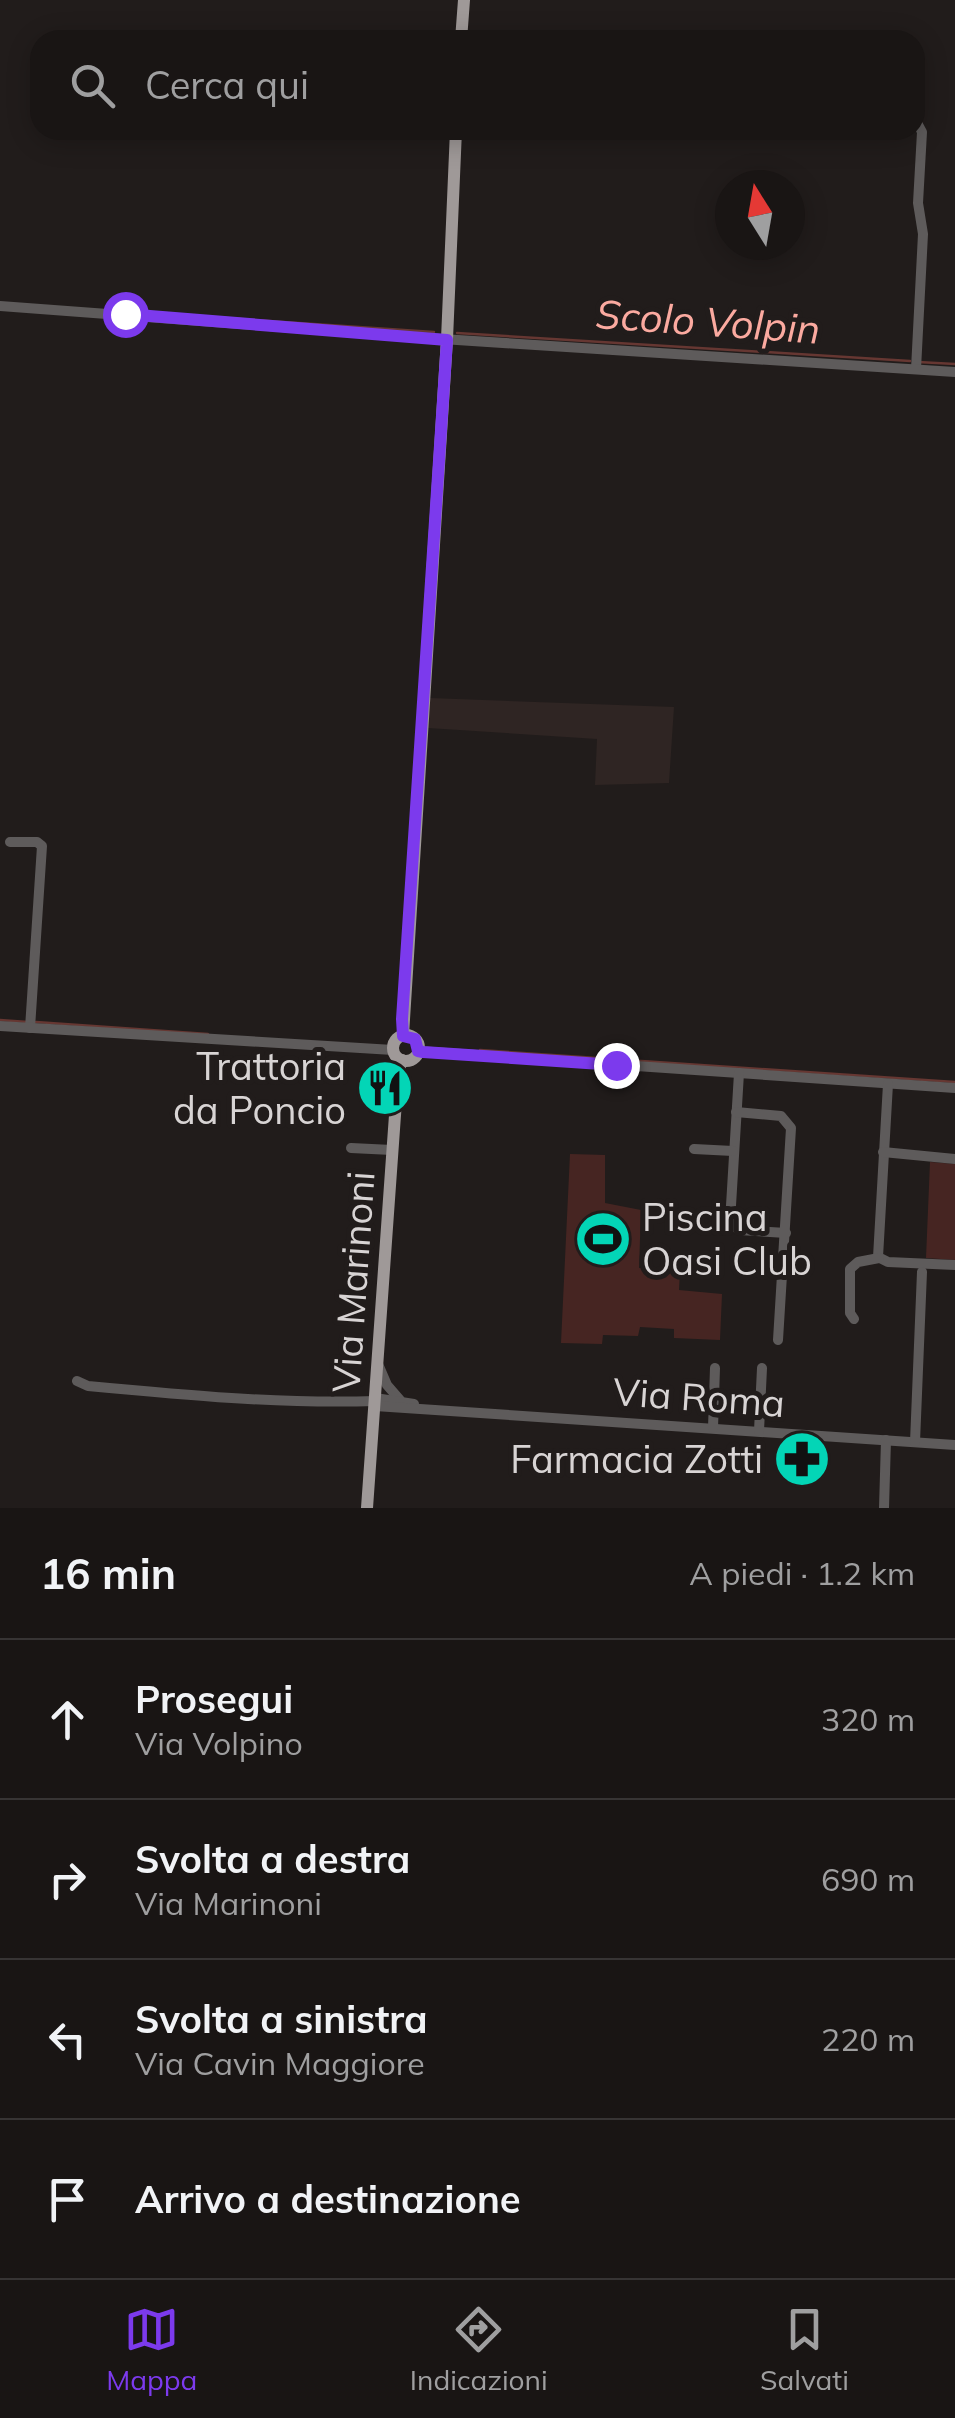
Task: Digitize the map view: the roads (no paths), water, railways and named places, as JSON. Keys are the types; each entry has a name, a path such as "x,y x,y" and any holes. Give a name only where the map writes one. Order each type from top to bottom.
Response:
{"main road":[{"path":"462,30 464,0"},
{"path":"398,1055 410,1060 418,1051 415,1039 403,1036 402,1019 447,340 456,140"},
{"name":"Via Marinoni","path":"368,1508 398,1073 395,1041 403,1036"}],"street":[{"path":"916,364 922,140"},
{"path":"0,306 447,340 916,364 955,372"},
{"path":"10,842 36,842 42,846 31,1023"},
{"path":"0,1026 31,1023 398,1055"},
{"path":"418,1051 955,1088"},
{"path":"739,1073 729,1214 732,1226 739,1230 786,1233"},
{"path":"879,1258 888,1084"},
{"path":"736,1112 777,1115 790,1124 778,1340"},
{"path":"352,1148 392,1150"},
{"path":"694,1148 733,1151"},
{"path":"883,1152 955,1159"},
{"path":"854,1318 850,1313 850,1269 858,1262 879,1258 888,1262 955,1264"},
{"path":"915,1442 922,1272"},
{"path":"378,1363 386,1386 400,1401"},
{"path":"714,1428 715,1368"},
{"path":"759,1431 762,1368"},
{"path":"77,1381 88,1386 278,1399 400,1401 440,1410"},
{"path":"375,1402 440,1410"},
{"name":"Via Roma","path":"440,1410 955,1445"},
{"path":"884,1508 886,1440"}],"waterway":[{"name":"Scolo Volpin","path":"211,317 434,332"},
{"name":"Scolo Volpin","path":"457,333 910,361"},
{"name":"Scolo Volpin","path":"918,362 955,364"},
{"path":"0,1020 28,1022"},
{"path":"36,1022 208,1034"},
{"path":"480,1050 955,1082"}],"place":[{"name":"Trattoria da Poncio","path":"385,1088"},
{"name":"Piscina Oasi Club","path":"603,1239"},
{"name":"Farmacia Zotti","path":"802,1459"}]}
